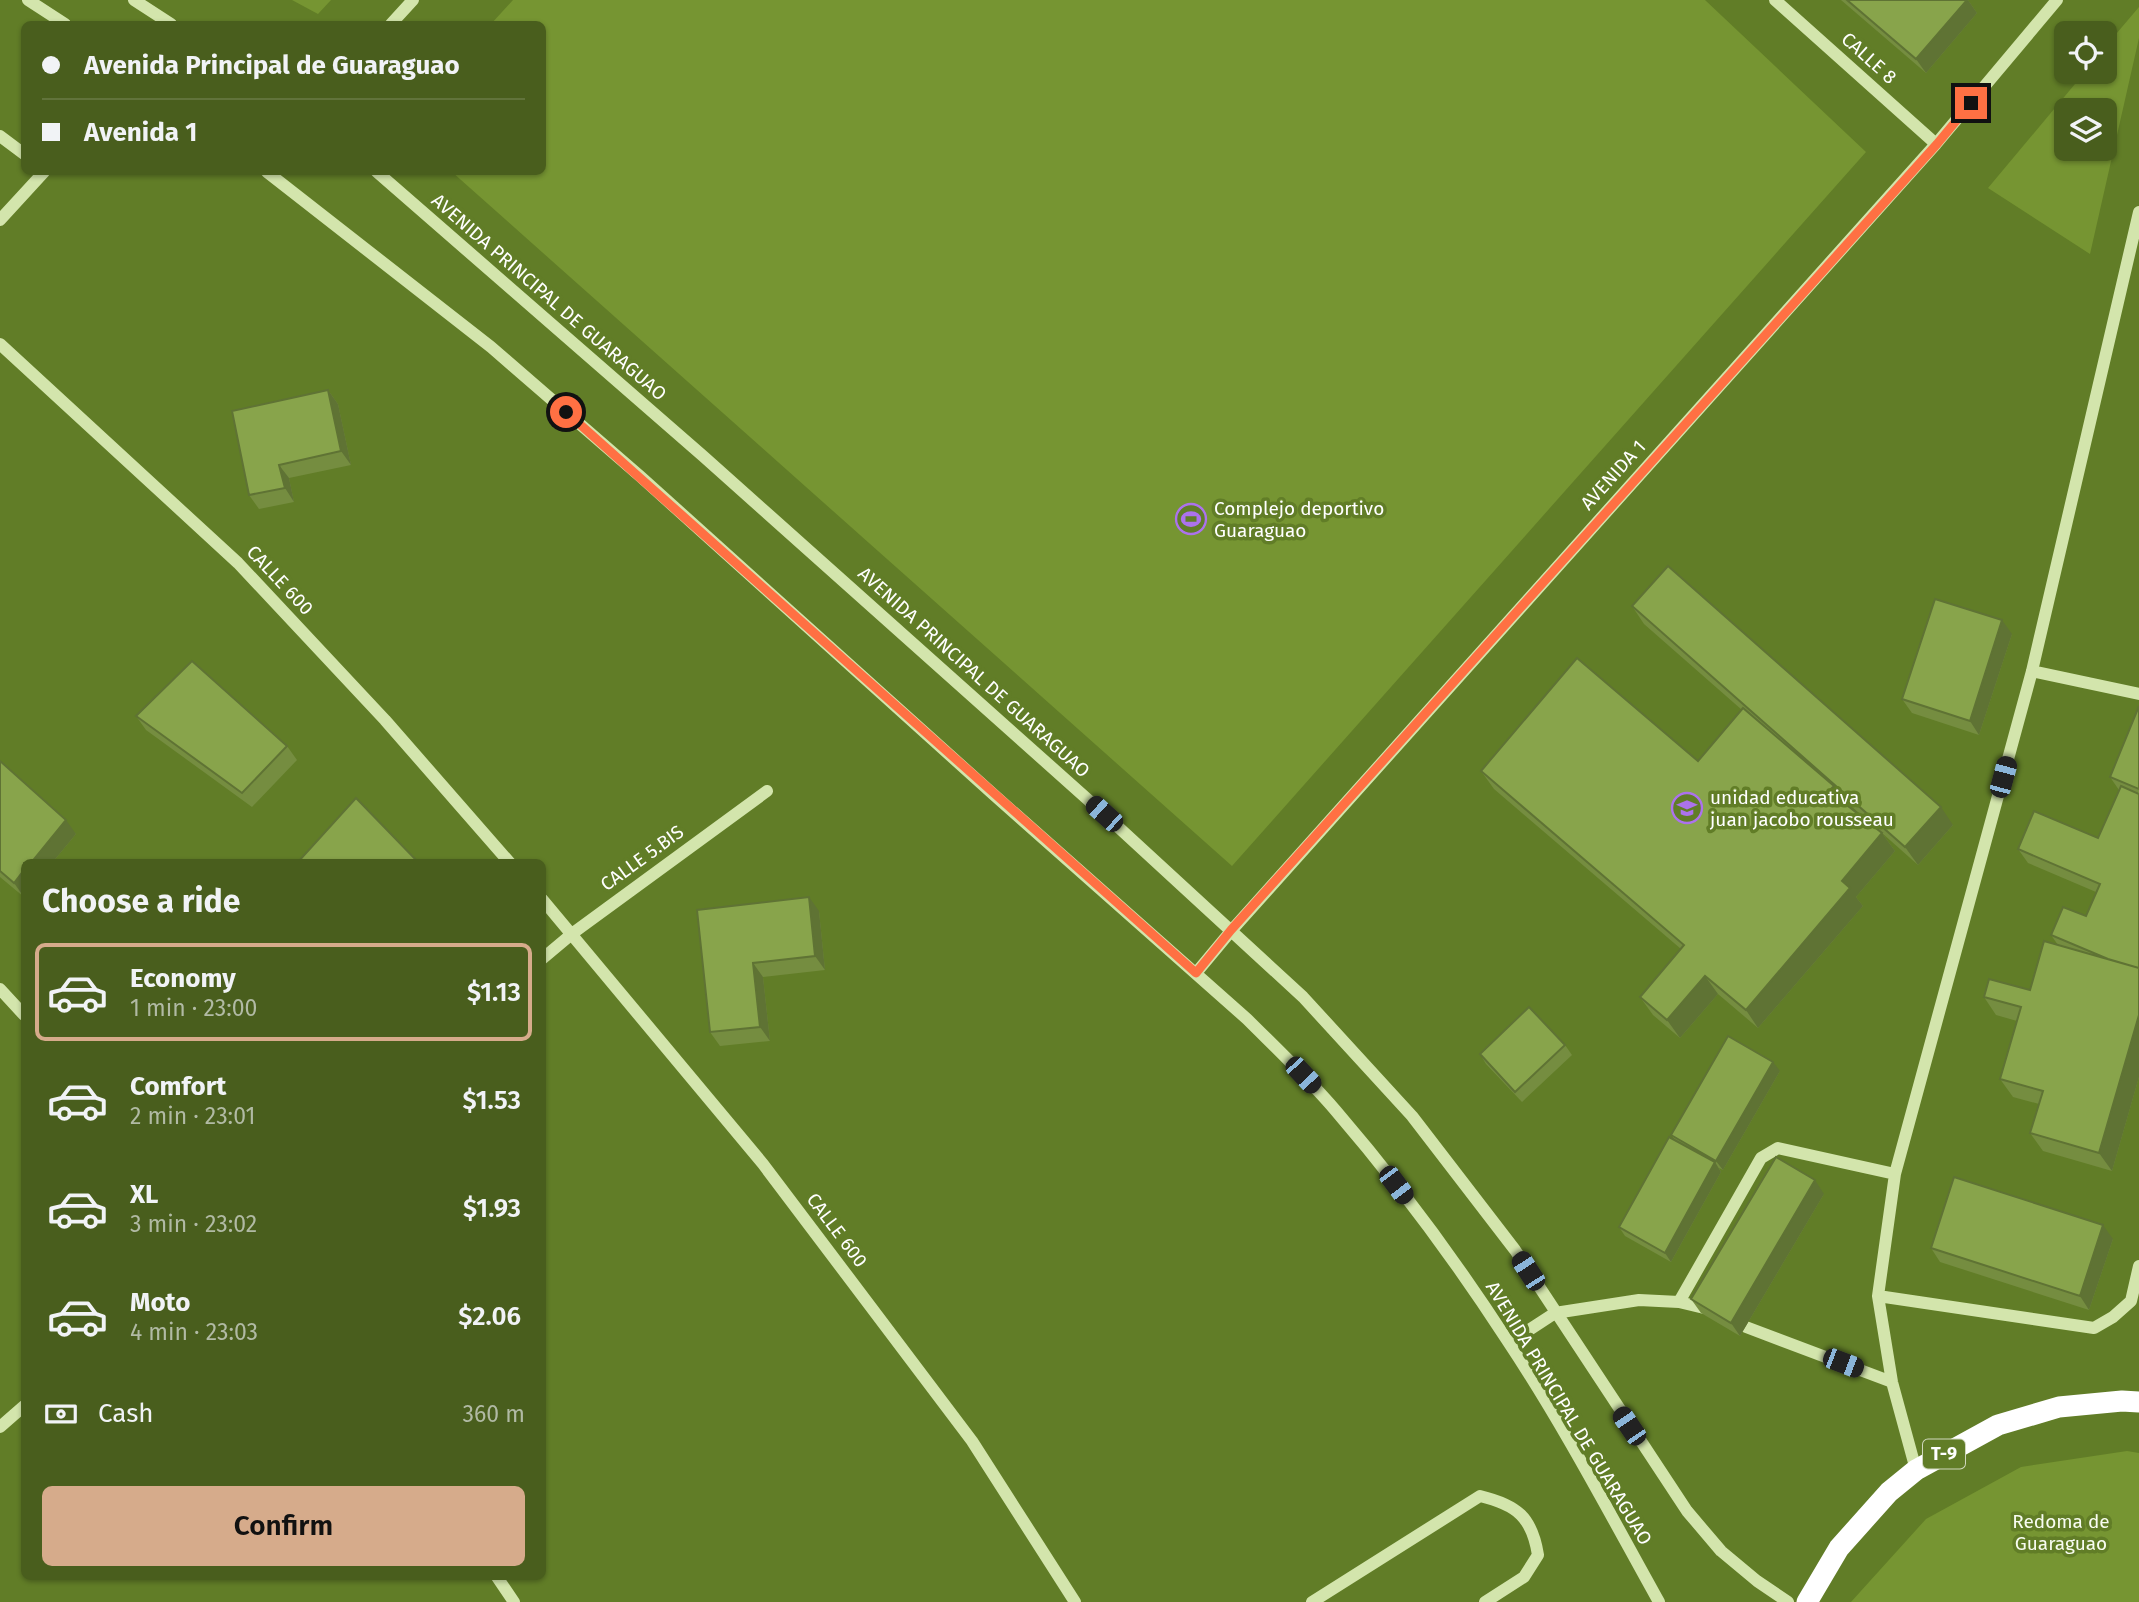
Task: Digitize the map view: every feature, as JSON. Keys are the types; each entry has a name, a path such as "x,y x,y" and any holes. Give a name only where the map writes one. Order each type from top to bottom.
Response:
{"highway":[{"name":"T-9","path":"1807,1602 1839,1548 1889,1492 1916,1470 1998,1426 2059,1408 2122,1401 2139,1402"}],"street":[{"path":"28,0 60,21"},
{"path":"134,0 167,21"},
{"path":"394,21 413,0"},
{"name":"CALLE 8","path":"1775,0 1937,144"},
{"name":"AVENIDA 1","path":"1196,973 1231,930 1937,144 2057,0"},
{"path":"0,136 21,153"},
{"path":"0,220 41,175"},
{"name":"AVENIDA PRINCIPAL DE GUARAGUAO","path":"271,175 491,347 631,468 1247,1019 1335,1109 1460,1270 1509,1343 1659,1602"},
{"name":"AVENIDA PRINCIPAL DE GUARAGUAO","path":"380,175 703,456 1104,814 1303,997 1412,1116 1514,1250 1687,1511 1721,1551 1788,1602"},
{"path":"1916,1470 1892,1382 1878,1296 1895,1174 2032,671 2139,212"},
{"name":"CALLE 600","path":"0,344 238,563 384,720 506,859"},
{"path":"2032,671 2139,694"},
{"name":"CALLE 5.BIS","path":"546,957 573,933 767,791"},
{"name":"CALLE 600","path":"546,903 763,1164 964,1430 1075,1602"},
{"path":"0,989 21,1012"},
{"path":"1679,1302 1761,1158 1778,1148 1895,1174"},
{"path":"1878,1296 2094,1328 2113,1317 2131,1301 2139,1266"},
{"path":"1509,1343 1555,1313 1639,1300 1679,1302 1704,1308"},
{"path":"1746,1327 1892,1382"},
{"path":"0,1427 21,1409"},
{"path":"1312,1602 1480,1496 1505,1502 1528,1522 1535,1535 1538,1555 1524,1577 1485,1602"},
{"path":"499,1580 514,1602"}],"green space":[{"path":"292,0 331,0 318,14"},
{"name":"Complejo deportivo Guaraguao","path":"513,0 1705,0 1866,152 1232,866 455,175 546,175 546,21 494,21"},
{"path":"2139,7 2139,38 2117,135 2117,98 2063,98 2075,84 2117,84 2117,33"},
{"path":"2054,109 2054,161 2111,161 2090,254 1988,188"},
{"name":"Redoma de Guaraguao","path":"2127,1451 2139,1453 2139,1602 1851,1602 1926,1519 2021,1467"}],"building":[{"path":"1847,0 1967,0 1916,59"},
{"path":"328,390 341,451 279,465 285,488 249,495 232,411"},
{"path":"1668,566 1941,807 1905,847 1632,606"},
{"path":"1935,599 2002,620 1970,721 1902,699"},
{"name":"unidad educativa juan jacobo rousseau","path":"1577,658 1698,761 1743,708 1834,786 1829,791 1882,833 1842,881 1850,888 1746,1010 1705,976 1667,1020 1640,997 1684,945 1481,771"},
{"path":"192,661 287,746 242,793 136,716"},
{"path":"2139,706 2139,789 2110,777"},
{"path":"0,761 66,820 34,859 21,859 21,874 14,883 0,871"},
{"path":"2121,786 2139,794 2139,968 2108,959 2051,935 2063,907 2086,916 2100,884 2018,849 2034,811 2098,838"},
{"path":"356,798 415,859 301,859"},
{"path":"809,897 815,956 753,963 760,1027 710,1032 697,910"},
{"path":"2044,941 2139,968 2139,1015 2099,1153 2030,1133 2043,1091 2000,1079 2021,1007 1984,997 1989,979 2030,990"},
{"path":"1529,1007 1565,1045 1515,1092 1480,1054"},
{"path":"1728,1036 1773,1062 1716,1161 1671,1135"},
{"path":"1669,1137 1715,1162 1665,1253 1619,1227"},
{"path":"1776,1157 1815,1180 1731,1323 1691,1299"},
{"path":"1954,1177 2103,1225 2080,1296 1931,1248"}],"place":[{"name":"Complejo deportivo Guaraguao","path":"1191,519"},
{"name":"unidad educativa juan jacobo rousseau","path":"1687,808"}],"route":[{"path":"566,412 1196,973 1231,930 1971,103"}]}
